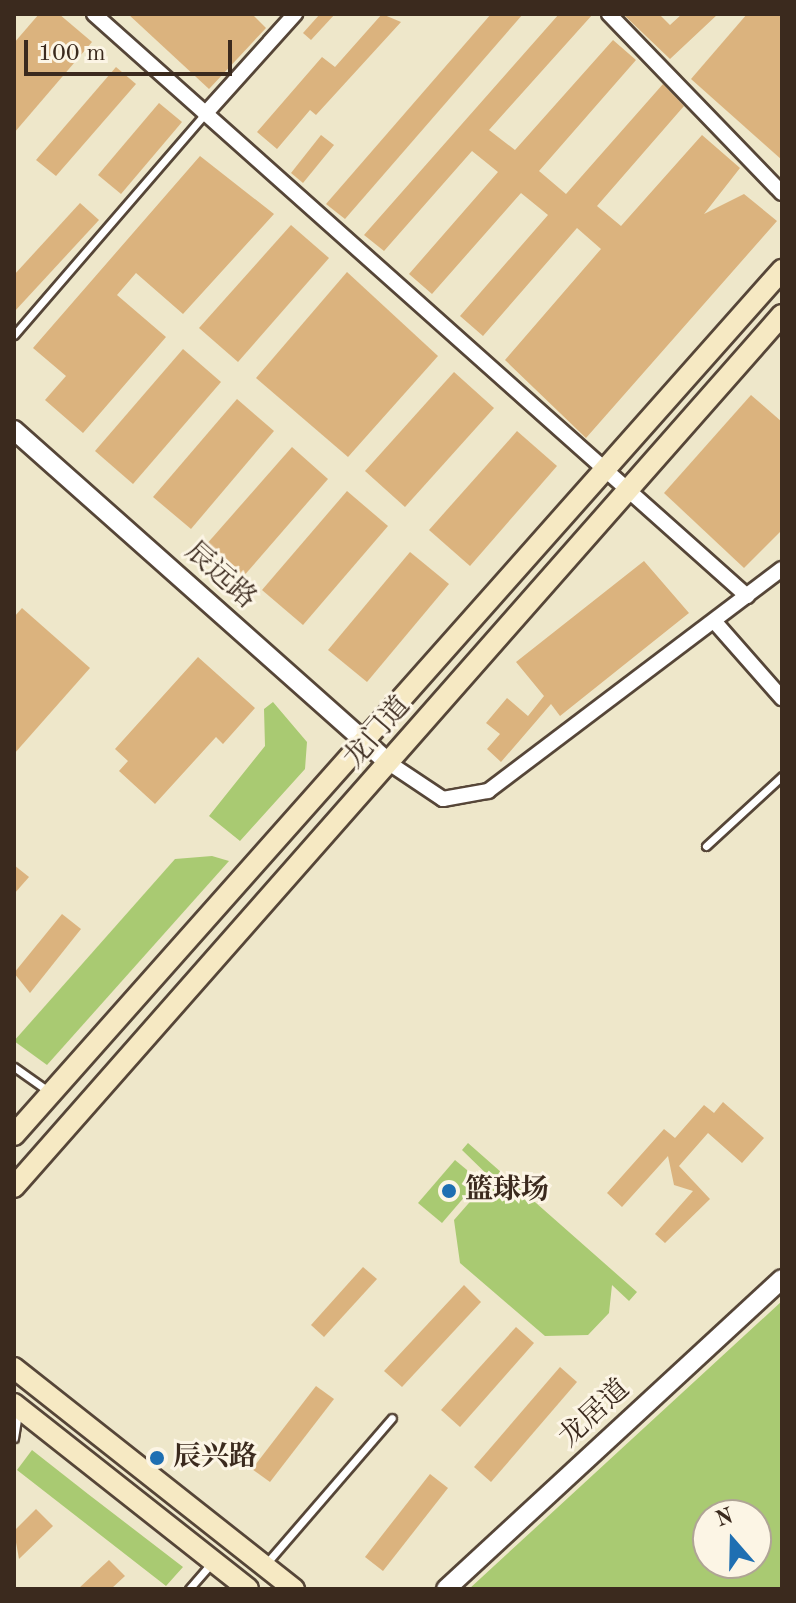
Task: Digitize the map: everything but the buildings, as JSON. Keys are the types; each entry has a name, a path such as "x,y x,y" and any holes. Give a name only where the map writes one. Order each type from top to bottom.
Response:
{"main road":[{"name":"龙门道","path":"14,1135 782,270"},
{"name":"龙门道","path":"14,1187 782,315"},
{"path":"14,1368 294,1589"},
{"path":"14,1406 248,1589"}],"street":[{"path":"94,14 626,492 747,596"},
{"path":"205,114 295,14"},
{"path":"609,14 782,193"},
{"name":"辰远路","path":"14,430 389,763"},
{"path":"389,763 443,799 488,791 782,569"},
{"path":"714,621 782,698"},
{"name":"龙居道","path":"446,1589 782,1279"}],"lane":[{"path":"14,335 205,114"},
{"path":"706,846 782,776"},
{"path":"14,1067 51,1093"},
{"path":"14,1406 20,1424 14,1438"},
{"path":"264,1567 392,1418"},
{"path":"189,1589 212,1563"}],"green space":[{"path":"273,702 307,742 305,769 240,841 209,816 265,746 264,709"},
{"path":"212,856 229,861 47,1065 14,1041 175,859"},
{"path":"468,1143 637,1292 629,1301 612,1285 609,1313 588,1335 545,1336 460,1263 454,1220 482,1188 499,1186 462,1150"},
{"name":"篮球场","path":"455,1160 479,1180 442,1223 418,1203"},
{"path":"782,1301 782,1589 469,1589"},
{"path":"32,1450 183,1567 166,1586 17,1470"}],"place":[{"name":"篮球场","path":"449,1191"},
{"name":"辰兴路","path":"157,1458"}]}
